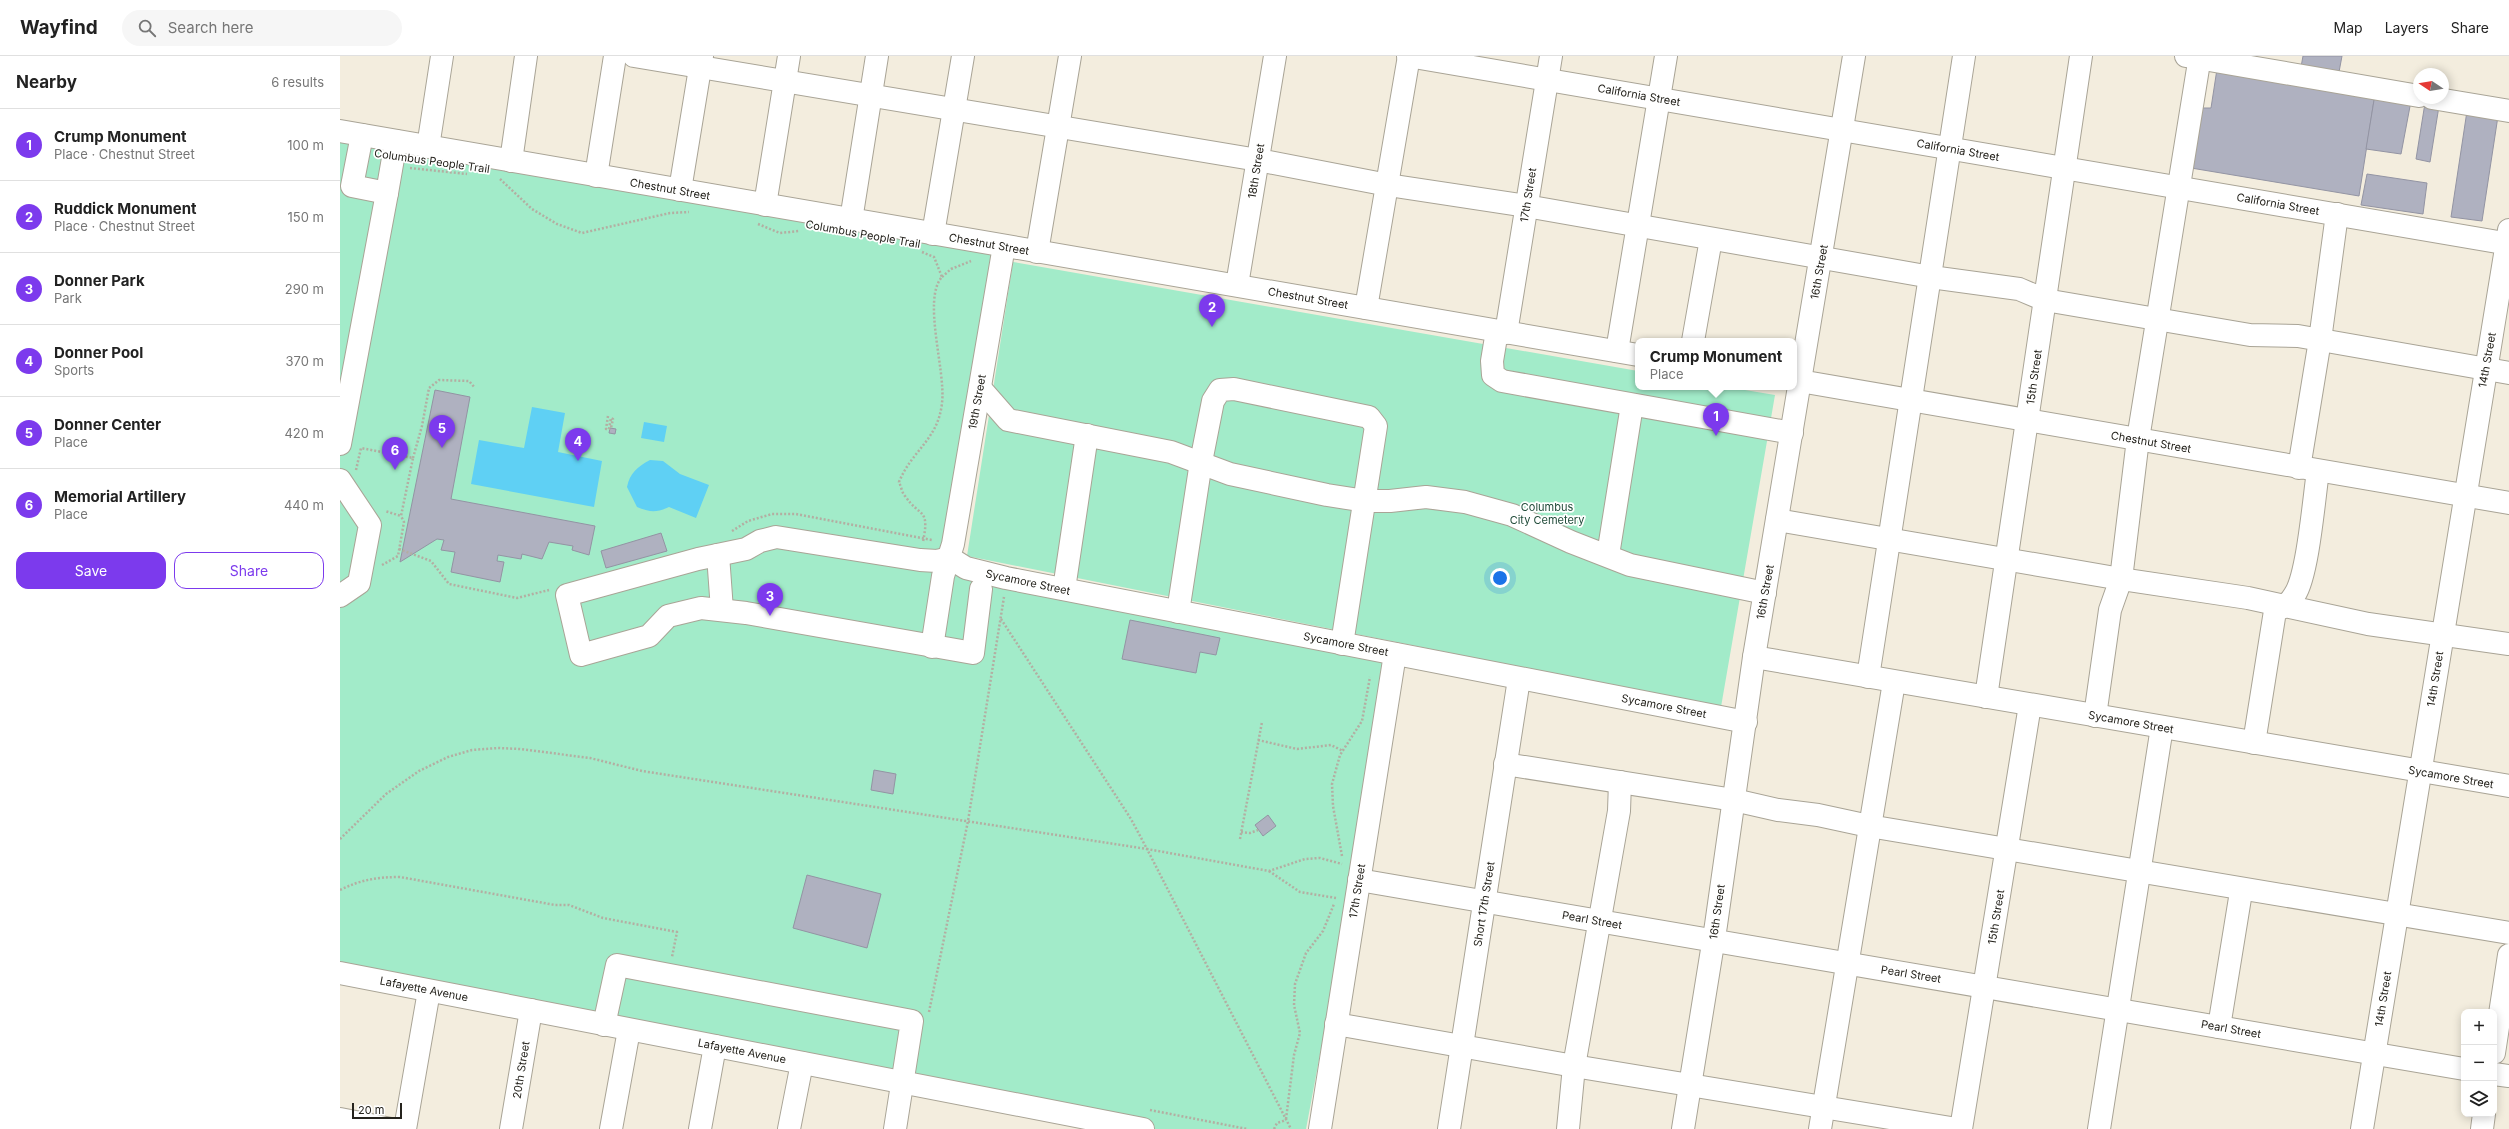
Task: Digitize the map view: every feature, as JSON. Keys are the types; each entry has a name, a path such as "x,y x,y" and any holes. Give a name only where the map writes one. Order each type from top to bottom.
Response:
{"street":[{"path":"428,147 442,56"},
{"path":"511,161 526,56"},
{"path":"596,176 615,56"},
{"path":"634,56 701,62 785,82 1258,160 1388,185 1526,206 1931,277 2019,289 2045,300 2250,335 2298,336 2509,373"},
{"path":"760,214 785,82 788,56"},
{"path":"850,220 878,56"},
{"path":"933,234 963,56"},
{"path":"1037,252 1070,56"},
{"name":"18th Street","path":"1237,285 1275,56"},
{"path":"1366,308 1409,56"},
{"name":"California Street","path":"1409,56 1843,129 2179,188 2337,214 2508,239"},
{"name":"17th Street","path":"1551,56 1526,206 1502,332 1492,362 1493,375 1502,381 1632,405"},
{"path":"1617,351 1636,225 1666,56"},
{"name":"16th Street","path":"1797,381 1821,258 1854,56"},
{"path":"1868,677 1964,56"},
{"name":"15th Street","path":"1986,697 2081,56"},
{"path":"2095,716 2110,610 2121,579 2138,439 2179,188 2195,57 2413,95"},
{"path":"680,190 701,62"},
{"path":"2449,101 2509,111"},
{"name":"Chestnut Street","path":"340,132 680,190 760,214 850,220 933,234 1002,254 1037,252 1237,285 1635,354"},
{"path":"362,136 352,186 387,193"},
{"path":"340,441 396,142"},
{"path":"2254,743 2275,611 2286,606 2296,593 2303,572 2308,469 2320,340 2337,214"},
{"path":"1694,338 1711,239"},
{"name":"14th Street","path":"2362,1129 2464,495 2508,239"},
{"name":"19th Street","path":"932,647 943,576 950,558 972,435 1002,254"},
{"name":"Chestnut Street","path":"1797,381 2509,503"},
{"path":"980,388 1008,420"},
{"path":"1178,612 1201,462 1213,401 1220,390 1234,389 1369,417 1376,426 1366,501 1342,644"},
{"name":"16th Street","path":"1683,1129 1746,722 1754,658 1792,433 1796,390"},
{"path":"1608,555 1632,405 1792,433"},
{"path":"972,435 1008,420 1171,452 1230,474 1328,495 1366,501 1426,497 1465,502 1512,515 1571,542 1608,555 1630,565 1765,592"},
{"path":"1064,589 1087,435"},
{"path":"340,596 359,583 370,525 348,476"},
{"path":"1777,520 2007,558 2121,579 2241,597 2368,624 2509,644"},
{"path":"950,558 936,561 920,560 776,537 760,541 746,548 567,595 581,655 649,636 668,616 701,608 722,610 973,654 981,589"},
{"path":"718,555 722,610"},
{"name":"Sycamore Street","path":"950,558 966,568 1006,578 1746,722"},
{"name":"17th Street","path":"1320,1129 1336,1024 1350,876 1395,654"},
{"name":"Sycamore Street","path":"1754,658 2509,786"},
{"name":"Short 17th Street","path":"1449,1129 1519,678"},
{"path":"1820,1129 1894,682"},
{"name":"15th Street","path":"1961,1129 2030,705"},
{"path":"2099,1129 2162,727"},
{"path":"1506,764 1734,800 1870,826 2509,933"},
{"path":"1568,1129 1574,1066 1619,811 1620,782"},
{"name":"Pearl Street","path":"1350,876 1484,901 1847,964 2461,1068"},
{"path":"2219,1027 2240,898"},
{"path":"2495,1045 2509,954"},
{"path":"604,1025 617,965 920,1018 903,1082 895,1129"},
{"name":"Lafayette Avenue","path":"341,978 429,991 903,1082 1052,1120 1143,1129"},
{"path":"405,1129 429,991"},
{"name":"20th Street","path":"511,1129 531,1010"},
{"path":"1336,1024 1574,1066 1957,1129"},
{"path":"611,1129 629,1030"},
{"path":"700,1129 715,1046"},
{"path":"789,1129 802,1063"},
{"path":"2497,1074 2509,1076"},
{"path":"2482,1129 2484,1117"},
{"path":"340,1119 391,1129"}],"path":[{"name":"Columbus People Trail","path":"392,165 472,175"},
{"name":"Columbus People Trail","path":"494,178 500,179 532,209 557,224 582,233 670,213 697,211"},
{"name":"Columbus People Trail","path":"760,214 780,234 804,230"},
{"name":"Columbus People Trail","path":"920,251 934,257 942,277"},
{"path":"920,560 926,526 922,511 904,496 899,482 904,469 936,431 942,402 940,359 933,303 936,284 951,268 970,260 985,260 1002,254"},
{"path":"380,560 379,567 398,556 404,522 401,516 413,458 422,426 429,388 439,380 469,381 475,388"},
{"path":"608,416 606,429 609,429 611,418 613,419 611,428"},
{"path":"348,476 361,448 413,458"},
{"path":"382,507 386,513 401,516"},
{"path":"920,1018 968,821 1001,618 1006,578"},
{"path":"1001,618 1131,819 1291,1129"},
{"path":"1350,876 1343,864 1341,843 1333,806 1332,784 1343,751 1362,721 1371,672"},
{"path":"1240,839 1262,722"},
{"path":"1258,740 1297,749 1331,745 1343,751"},
{"path":"340,839 386,794 419,771 448,757 472,750 498,748 590,758 642,771 1020,828 1073,839 1147,849 1269,871 1300,892 1336,898"},
{"path":"1241,832 1250,833 1258,830"},
{"path":"1269,871 1305,859 1320,858 1343,864"},
{"path":"340,890 356,882 379,877 400,877 555,905 569,905 603,918 676,932 669,975"},
{"path":"1286,1120 1294,1055 1300,1033 1294,1005 1295,984 1306,954 1323,931 1336,898 1337,891"},
{"path":"1274,1129 1277,1123 1286,1120"}],"green space":[{"path":"340,131 1004,246 950,558 1395,654 1306,1129 1143,1129 340,973"},
{"name":"Columbus City Cemetery","path":"1013,262 1635,370 1635,390 1745,390 1775,395 1721,707 967,556"}],"water":[{"path":"532,407 565,413 558,452 602,461 594,507 471,484 479,440 524,448"},
{"path":"644,422 667,426 664,442 641,438"},
{"path":"650,460 663,461 680,474 709,485 696,518 669,507 653,511 637,507 627,487 628,482 632,474 641,465"}],"building":[{"path":"2303,56 2342,56 2339,72 2301,67"},
{"path":"2217,69 2375,94 2359,196 2191,168 2201,108 2211,108"},
{"path":"2375,94 2411,101 2401,154 2366,149"},
{"path":"2425,104 2439,106 2430,162 2416,159"},
{"path":"2467,111 2498,116 2482,221 2451,217"},
{"path":"2367,174 2427,183 2423,214 2361,205"},
{"path":"435,390 470,397 451,499 595,526 589,555 572,550 573,546 549,542 542,559 522,554 521,559 498,555 497,561 504,562 500,582 451,572 455,552 441,550 444,540 437,539 400,562"},
{"path":"610,428 616,429 615,434 609,433"},
{"path":"661,533 667,551 606,568 601,551"},
{"path":"1130,620 1220,638 1216,655 1200,652 1196,673 1122,659"},
{"path":"874,770 896,774 893,794 871,790"},
{"path":"1268,815 1276,826 1263,836 1255,825"},
{"path":"807,875 881,894 867,948 793,928"}],"place":[{"name":"Ruddick Monument","path":"1212,327"},
{"name":"Crump Monument","path":"1716,436"},
{"name":"Donner Center","path":"442,448"},
{"name":"Donner Pool","path":"578,461"},
{"name":"Memorial Artillery","path":"395,470"},
{"name":"Donner Park","path":"770,616"}]}
